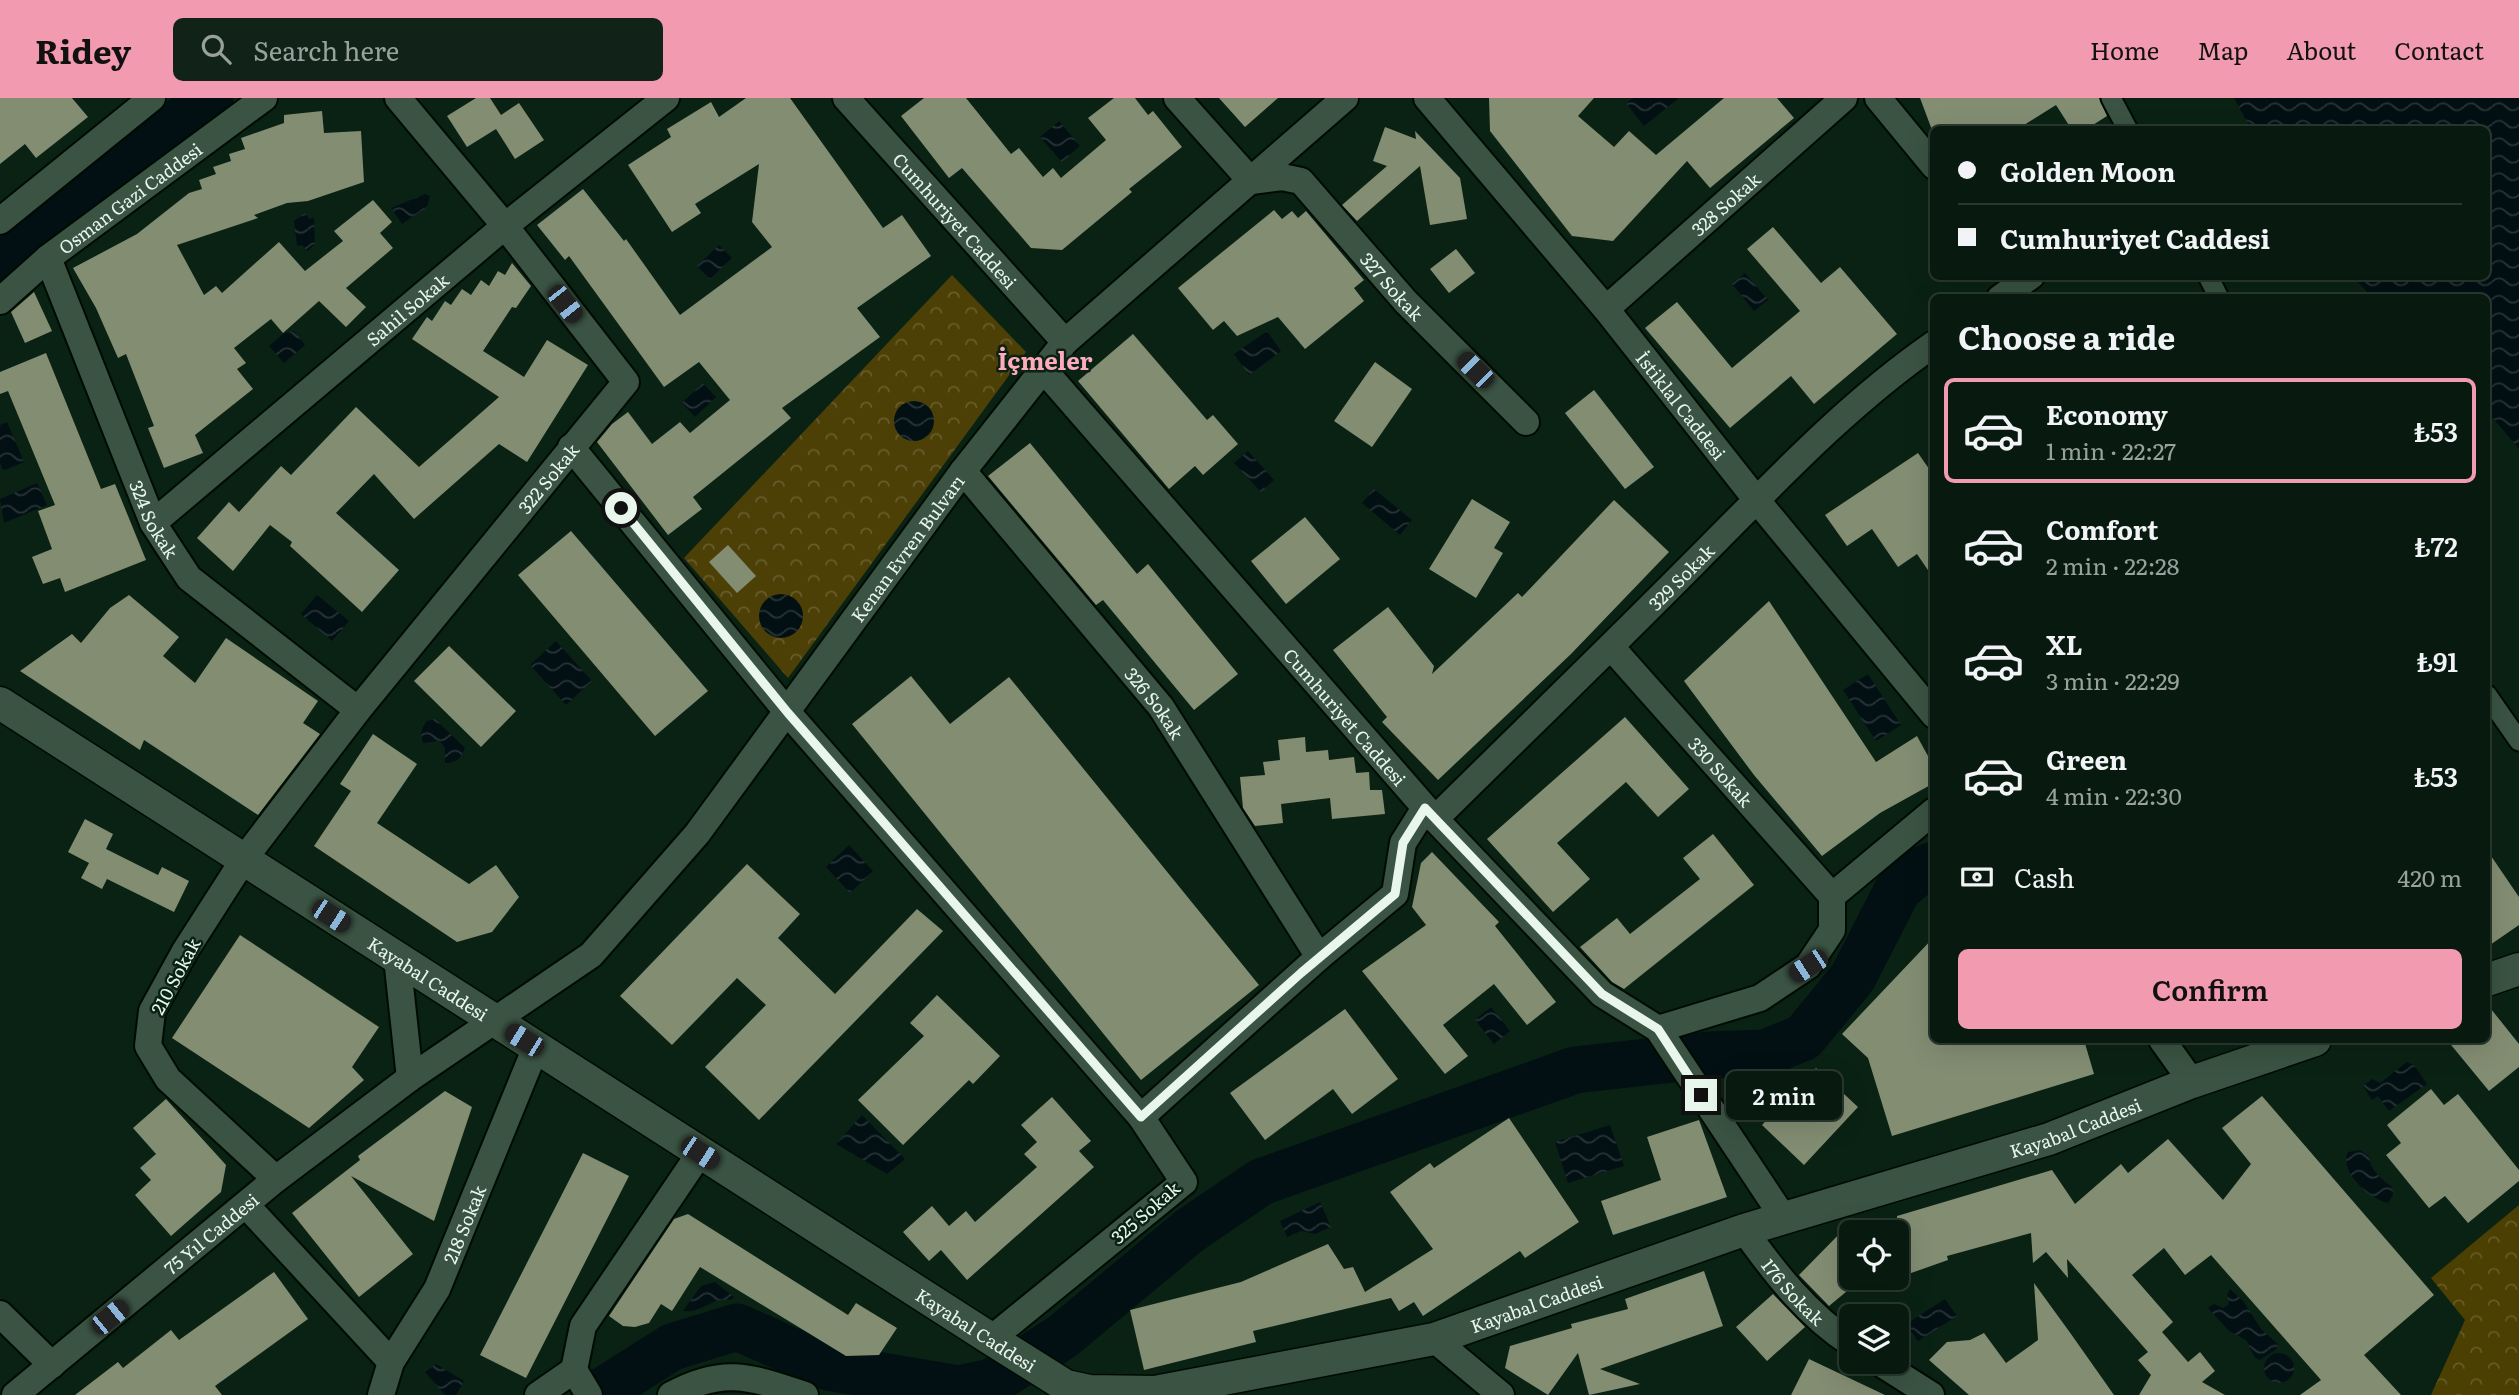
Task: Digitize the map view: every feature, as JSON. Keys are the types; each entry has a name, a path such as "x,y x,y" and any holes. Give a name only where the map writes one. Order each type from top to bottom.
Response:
{"street":[{"path":"0,221 122,107 152,98"},
{"name":"Osman Gazi Caddesi","path":"0,300 48,258 264,98"},
{"name":"322 Sokak","path":"244,859 358,710 626,382 505,226 398,98"},
{"name":"Sahil Sokak","path":"153,523 505,226 666,98"},
{"name":"Cumhuriyet Caddesi","path":"846,98 1065,342"},
{"path":"1177,98 1251,181"},
{"name":"Kenan Evren Bulvarı","path":"496,1021 591,955 697,834 963,471 1065,342 1345,98"},
{"name":"İstiklal Caddesi","path":"1427,98 1606,309 1755,498 1930,710"},
{"name":"328 Sokak","path":"1606,309 1844,98"},
{"path":"1878,98 1930,161"},
{"path":"2111,98 2126,126"},
{"name":"327 Sokak","path":"1251,181 1282,177 1301,181 1406,302 1526,422"},
{"name":"324 Sokak","path":"48,258 153,523 189,578 358,710"},
{"path":"2005,294 2023,280"},
{"name":"329 Sokak","path":"1141,1117 1320,957 1395,894 1403,843 1430,813 1611,647 1755,498 1843,415 1930,347"},
{"name":"Cumhuriyet Caddesi","path":"1042,368 1430,813 1602,994 1658,1029 1783,1217"},
{"name":"325 Sokak","path":"571,447 788,713 1141,1117 1184,1182 991,1339"},
{"name":"326 Sokak","path":"963,471 1161,707 1320,957"},
{"name":"330 Sokak","path":"1611,647 1832,896"},
{"path":"2490,699 2519,741"},
{"name":"Kayabal Caddesi","path":"0,703 991,1339 1058,1386 1088,1391 1155,1392 1434,1339 1783,1217 2049,1139 2192,1082 2306,1043"},
{"path":"1658,1029 1760,998 1808,966 1832,930 1832,896 1930,814"},
{"name":"210 Sokak","path":"244,859 185,951 152,1011 148,1046 168,1079 276,1179"},
{"path":"397,958 410,1078"},
{"path":"2490,979 2519,968"},
{"name":"75 Yıl Caddesi","path":"15,1395 247,1206 276,1179 410,1078 496,1021"},
{"path":"2164,1043 2192,1082"},
{"name":"218 Sokak","path":"381,1395 391,1362 437,1289 536,1047"},
{"path":"589,1395 575,1370 583,1326 700,1153"},
{"path":"247,1206 391,1362"},
{"name":"176 Sokak","path":"1744,1230 1773,1270 1831,1331 1839,1336"},
{"path":"0,1314 52,1365"},
{"path":"1434,1339 1501,1395"},
{"path":"538,1395 575,1370"},
{"path":"1898,1374 1931,1395"},
{"path":"671,1395 696,1381 746,1375 805,1395"}],"green space":[{"path":"952,275 1026,352 788,678 684,558"},
{"path":"2519,1205 2519,1395 2431,1395 2465,1320 2431,1278"}],"water":[{"path":"1633,98 1679,98 1644,126 1626,103"},
{"path":"2234,98 2519,98 2519,449 2490,415 2490,294 2369,294 2356,280 2490,280 2490,126 2249,126"},
{"path":"1059,121 1080,146 1062,162 1040,137"},
{"path":"425,194 430,196 427,207 402,224 391,208"},
{"path":"305,213 309,219 314,218 315,244 308,251 302,245 297,246 294,221"},
{"path":"719,245 732,258 710,279 697,266"},
{"path":"1745,273 1768,300 1754,311 1732,284"},
{"path":"294,331 305,345 284,363 269,346 284,333"},
{"path":"1267,331 1281,351 1249,375 1234,354"},
{"path":"703,383 716,397 695,417 682,403"},
{"path":"914,401 922,402 928,407 933,413 933,429 928,435 922,440 914,441 906,440 900,435 895,429 894,421 895,413 900,407 906,402"},
{"path":"7,422 24,462 3,471 0,463 0,425"},
{"path":"1248,451 1274,480 1261,492 1234,463"},
{"path":"37,483 47,505 4,523 0,499"},
{"path":"1374,489 1412,520 1400,535 1362,503"},
{"path":"781,594 796,601 803,616 796,631 781,638 766,631 759,616 766,601"},
{"path":"317,595 349,621 332,641 301,614"},
{"path":"556,641 592,681 566,705 530,665"},
{"path":"1868,674 1901,725 1876,741 1843,690"},
{"path":"435,719 465,748 456,761 445,763 445,748 439,741 423,743 423,726 427,721"},
{"path":"849,845 873,871 850,893 826,867"},
{"path":"1491,1007 1510,1031 1494,1044 1475,1020"},
{"path":"2407,1062 2414,1065 2427,1084 2389,1111 2378,1096 2372,1100 2363,1086 2372,1079 2380,1083"},
{"path":"862,1115 905,1159 887,1174 836,1144"},
{"path":"1610,1125 1624,1166 1568,1183 1555,1142"},
{"path":"2360,1150 2369,1156 2374,1170 2392,1187 2393,1195 2388,1203 2365,1191 2352,1176 2346,1160 2348,1152"},
{"path":"1320,1202 1331,1227 1315,1234 1301,1231 1287,1237 1280,1221"},
{"path":"715,1282 734,1297 731,1300 718,1300 695,1310 683,1311 701,1286"},
{"path":"2230,1289 2244,1302 2261,1329 2278,1344 2277,1349 2260,1360 2255,1358 2246,1340 2229,1331 2208,1308 2214,1304 2223,1308 2229,1304 2227,1294"},
{"path":"1945,1299 1957,1316 1918,1341 1909,1328 1909,1322"},
{"path":"2279,1353 2289,1358 2294,1368 2289,1378 2279,1383 2269,1378 2264,1368 2269,1358"},
{"path":"436,1364 464,1381 456,1395 445,1395 425,1372"}],"building":[{"path":"0,98 72,98 88,117 36,158 25,144 0,164"},
{"path":"476,98 490,98 501,115 519,103 544,140 515,159 496,129 467,147 447,116"},
{"path":"746,98 790,98 883,228 902,215 931,256 857,308 880,337 782,408 791,418 693,497 702,509 668,535 597,442 612,424 628,412 652,444 680,422 690,433 730,400 699,362 664,387 569,256 565,260 537,225 583,189 624,241 626,239 680,315 772,247 752,222 759,164 695,204 701,213 672,232 628,165 671,137 667,129 711,102 719,117"},
{"path":"924,98 966,98 1011,154 1019,148 1043,177 1053,168 1061,178 1106,140 1088,118 1114,98 1135,98 1148,115 1153,111 1182,147 1129,189 1132,192 1062,250 1031,248 962,168 949,178 901,116"},
{"path":"1219,98 1278,98 1245,127"},
{"path":"1489,98 1594,98 1578,116 1614,147 1629,131 1656,155 1724,98 1777,98 1794,118 1710,188 1687,161 1613,241 1572,236 1490,131"},
{"path":"1920,98 2099,98 2107,116 2091,126 2069,126 2056,105 2022,126 1930,126"},
{"path":"322,111 324,133 361,131 364,182 308,201 287,203 254,215 258,218 177,245 204,295 216,286 222,293 279,242 305,271 343,241 334,231 373,200 392,222 380,233 393,248 346,288 366,307 346,327 319,301 283,333 271,319 234,348 246,363 237,369 253,389 195,435 203,453 164,468 148,428 154,426 126,354 118,358 96,308 73,268 137,234 189,193 202,189 199,180 216,174 213,167 231,161 229,154 245,149 241,138 284,123 284,115"},
{"path":"1385,127 1416,139 1415,131 1460,178 1467,219 1430,225 1420,166 1357,221 1342,205 1387,166 1373,161"},
{"path":"1274,210 1282,219 1292,211 1298,218 1306,211 1364,280 1354,288 1364,301 1305,349 1278,317 1237,336 1224,321 1213,330 1178,288"},
{"path":"1773,227 1821,283 1840,267 1897,334 1814,404 1791,376 1730,428 1645,328 1677,302 1732,368 1800,311 1747,249"},
{"path":"1456,249 1475,273 1449,293 1430,269"},
{"path":"512,263 531,286 516,308 512,307 483,351 524,377 547,340 588,365 527,462 499,444 414,519 374,474 336,513 399,570 362,612 290,546 292,542 270,525 233,571 197,538 229,502 239,512 281,466 291,475 356,407 419,467 499,397 412,339 427,317 432,321 445,301 451,305 462,289 471,295 481,280 489,286 498,271 505,275"},
{"path":"34,292 52,331 25,343 11,312"},
{"path":"1133,334 1207,420 1213,415 1238,444 1203,475 1195,466 1169,489 1078,381"},
{"path":"46,353 101,489 115,484 146,560 65,592 60,578 43,584 32,557 52,549 38,511 55,505 8,391 0,394 0,372"},
{"path":"1375,362 1412,389 1372,447 1334,421"},
{"path":"1594,390 1654,467 1625,489 1565,413"},
{"path":"1030,443 1137,574 1148,564 1238,674 1194,710 1103,600 1096,605 988,476"},
{"path":"1918,453 1930,470 1930,573 1917,554 1898,567 1872,529 1847,546 1825,515"},
{"path":"1472,499 1510,522 1494,548 1503,553 1476,598 1429,569"},
{"path":"1614,500 1669,552 1571,654 1438,780 1382,722 1387,717 1333,650 1388,607 1434,666 1432,674 1518,593 1522,597"},
{"path":"1305,517 1340,559 1286,604 1251,561"},
{"path":"571,531 708,691 655,736 518,575"},
{"path":"728,545 756,576 737,593 709,562"},
{"path":"129,595 179,637 163,656 195,683 226,638 318,701 303,723 320,734 258,815 144,740 140,750 20,671 72,634 81,643 110,608"},
{"path":"1769,601 1876,762 1917,736 1930,760 1930,785 1880,813 1822,856 1754,775 1684,681"},
{"path":"449,646 516,711 481,747 414,681"},
{"path":"911,676 950,724 1009,677 1259,985 1141,1080 852,724"},
{"path":"1625,717 1689,789 1658,817 1626,782 1557,843 1590,879 1553,912 1487,839"},
{"path":"373,734 417,764 377,823 469,884 496,865 519,897 492,932 457,942 314,846 351,791 340,784"},
{"path":"1305,737 1306,752 1328,750 1329,760 1354,757 1356,773 1369,772 1370,790 1382,790 1385,814 1332,819 1330,798 1281,804 1283,823 1255,826 1243,808 1240,777 1265,775 1263,762 1280,760 1278,740"},
{"path":"85,819 113,834 106,849 158,875 162,867 189,881 174,912 107,879 102,889 81,878 89,863 68,852"},
{"path":"1713,834 1754,885 1624,989 1612,982 1580,947 1617,918 1630,934 1700,879 1683,858"},
{"path":"1432,852 1499,922 1495,926 1556,1002 1527,1025 1494,984 1443,1025 1468,1056 1445,1074 1362,971 1426,925 1412,907 1421,863"},
{"path":"2490,854 2519,897 2519,925 2490,945"},
{"path":"747,864 800,914 778,938 835,994 917,909 943,931 759,1120 705,1067 766,1005 737,978 672,1045 620,996"},
{"path":"240,935 379,1027 352,1067 364,1080 309,1128 172,1038"},
{"path":"1930,941 1930,1043 2085,1043 2094,1074 1892,1136 1868,1058 1842,1034"},
{"path":"937,995 1000,1056 973,1084 969,1080 903,1145 858,1100 924,1036 910,1023"},
{"path":"2490,1008 2519,1044 2519,1067 2489,1091 2449,1043 2490,1043"},
{"path":"1345,1009 1398,1079 1352,1114 1333,1089 1265,1140 1230,1093"},
{"path":"1816,1068 1858,1107 1804,1165 1762,1125"},
{"path":"2431,1089 2444,1105 2458,1094 2519,1170 2519,1181 2468,1223 2445,1196 2429,1208 2386,1155 2401,1143 2387,1125"},
{"path":"445,1091 472,1107 434,1221 351,1176 413,1254 359,1297 292,1213 360,1160 358,1156"},
{"path":"2262,1096 2434,1295 2364,1355 2401,1395 2300,1395 2321,1380 2211,1255 2185,1275 2164,1248 2132,1275 2173,1322 2162,1332 2188,1362 2200,1352 2215,1371 2202,1382 2225,1395 2139,1395 2151,1375 2138,1360 2148,1352 2067,1259 2068,1278 2046,1252 2033,1263 2031,1233 1947,1256 1948,1260 1909,1274 1909,1220 1897,1220 1897,1216 2052,1170 2075,1204 2121,1164 2128,1173 2168,1139 2223,1200 2251,1164 2222,1128"},
{"path":"1052,1097 1091,1141 1079,1151 1094,1167 967,1280 941,1250 929,1261 903,1232 932,1206 949,1226 966,1211 975,1222 1037,1167 1024,1154 1037,1142 1021,1125"},
{"path":"166,1099 226,1165 221,1192 171,1236 135,1195 151,1180 140,1168 156,1154 133,1128"},
{"path":"1509,1118 1579,1222 1525,1258 1520,1251 1423,1316 1414,1302 1399,1311 1391,1298 1253,1331 1256,1342 1144,1370 1130,1310 1241,1282 1328,1244 1344,1269 1353,1267 1365,1292 1433,1249 1390,1192 1430,1163 1434,1168"},
{"path":"1699,1120 1727,1197 1613,1235 1601,1201 1661,1180 1647,1137"},
{"path":"583,1153 629,1176 526,1378 480,1355"},
{"path":"688,1214 848,1315 856,1303 897,1328 879,1355 846,1356 700,1267 672,1311 661,1304 649,1323 635,1327 623,1326 609,1316 674,1219"},
{"path":"1839,1234 1839,1290 1848,1290 1829,1306 1799,1275"},
{"path":"1704,1271 1723,1326 1600,1369 1640,1384 1589,1395 1578,1353 1548,1395 1505,1368 1510,1346 1572,1328 1571,1324 1628,1309 1625,1299"},
{"path":"274,1272 308,1319 215,1386 222,1395 75,1395 118,1362 123,1368 171,1330 179,1340"},
{"path":"2034,1283 2114,1395 1969,1395 1929,1360 1947,1342 1970,1340 1984,1333 2006,1363 2038,1340"},
{"path":"1773,1294 1805,1327 1767,1361 1736,1327"},
{"path":"1809,1359 1885,1395 1791,1395"}],"waterway":[{"path":"0,259 210,98"},
{"path":"596,1395 672,1347 737,1327 828,1367 958,1389 992,1382 1063,1336 1189,1231 1261,1182 1575,1070 1708,1055 1766,1053 1804,1037 1853,977 1898,889 1921,870 1930,867"},
{"path":"970,1395 979,1385"}],"district":[{"name":"İçmeler","path":"1045,359"}],"route":[{"path":"621,508 788,713 1141,1117 1301,973 1395,894 1403,843 1425,808 1602,994 1658,1029 1701,1095"}]}
